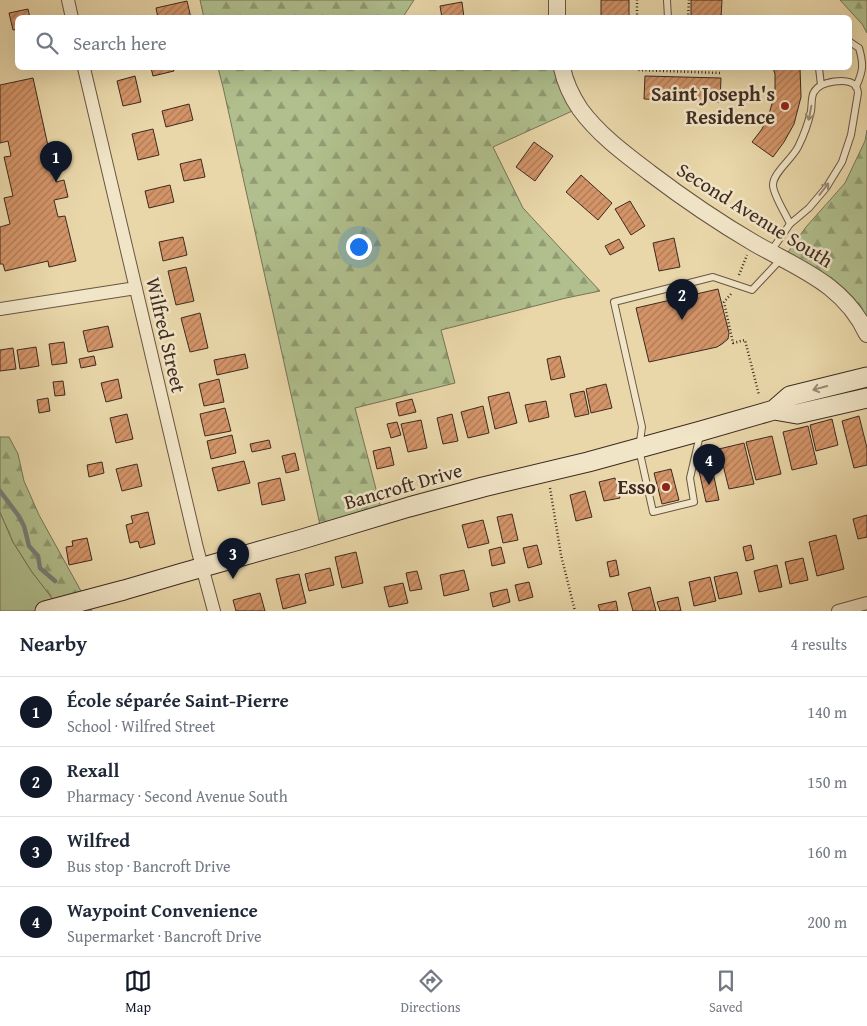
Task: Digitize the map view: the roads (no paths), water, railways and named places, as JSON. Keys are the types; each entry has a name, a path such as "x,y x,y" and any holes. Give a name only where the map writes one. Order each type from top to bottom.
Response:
{"main road":[{"name":"Bancroft Drive","path":"45,611 106,596 409,507 640,449 774,410 790,396 867,377"},
{"name":"Bancroft Drive","path":"774,410 797,414 867,398"}],"street":[{"path":"68,0 71,15"},
{"path":"557,0 558,15"},
{"name":"Wilfred Street","path":"84,70 196,548 214,611"},
{"name":"Second Avenue South","path":"563,70 570,90 580,108 594,126 616,146 677,194 710,216 816,278 845,300 855,312 867,334"},
{"path":"0,309 136,288"},
{"path":"838,611 867,603"}],"lane":[{"path":"667,0 668,15"},
{"path":"852,43 859,48 863,64 862,74 856,87"},
{"path":"819,70 820,85"},
{"path":"701,431 690,478 694,502 653,512 640,449 642,427 614,302 713,277 752,290 776,255 790,224 809,208 826,188 842,162 852,135 858,93 852,83 834,81 820,85 813,92 806,131 794,154 775,176 773,185 776,196 790,224"}],"waterway":[{"path":"0,491 24,526 29,546 38,556 40,568 55,581"}],"place":[{"name":"Saint Joseph's Residence","path":"785,106"},
{"name":"École séparée Saint-Pierre","path":"56,182"},
{"name":"Rexall","path":"682,320"},
{"name":"Waypoint Convenience","path":"709,485"},
{"name":"Esso","path":"666,487"},
{"name":"Wilfred","path":"233,579"}]}
